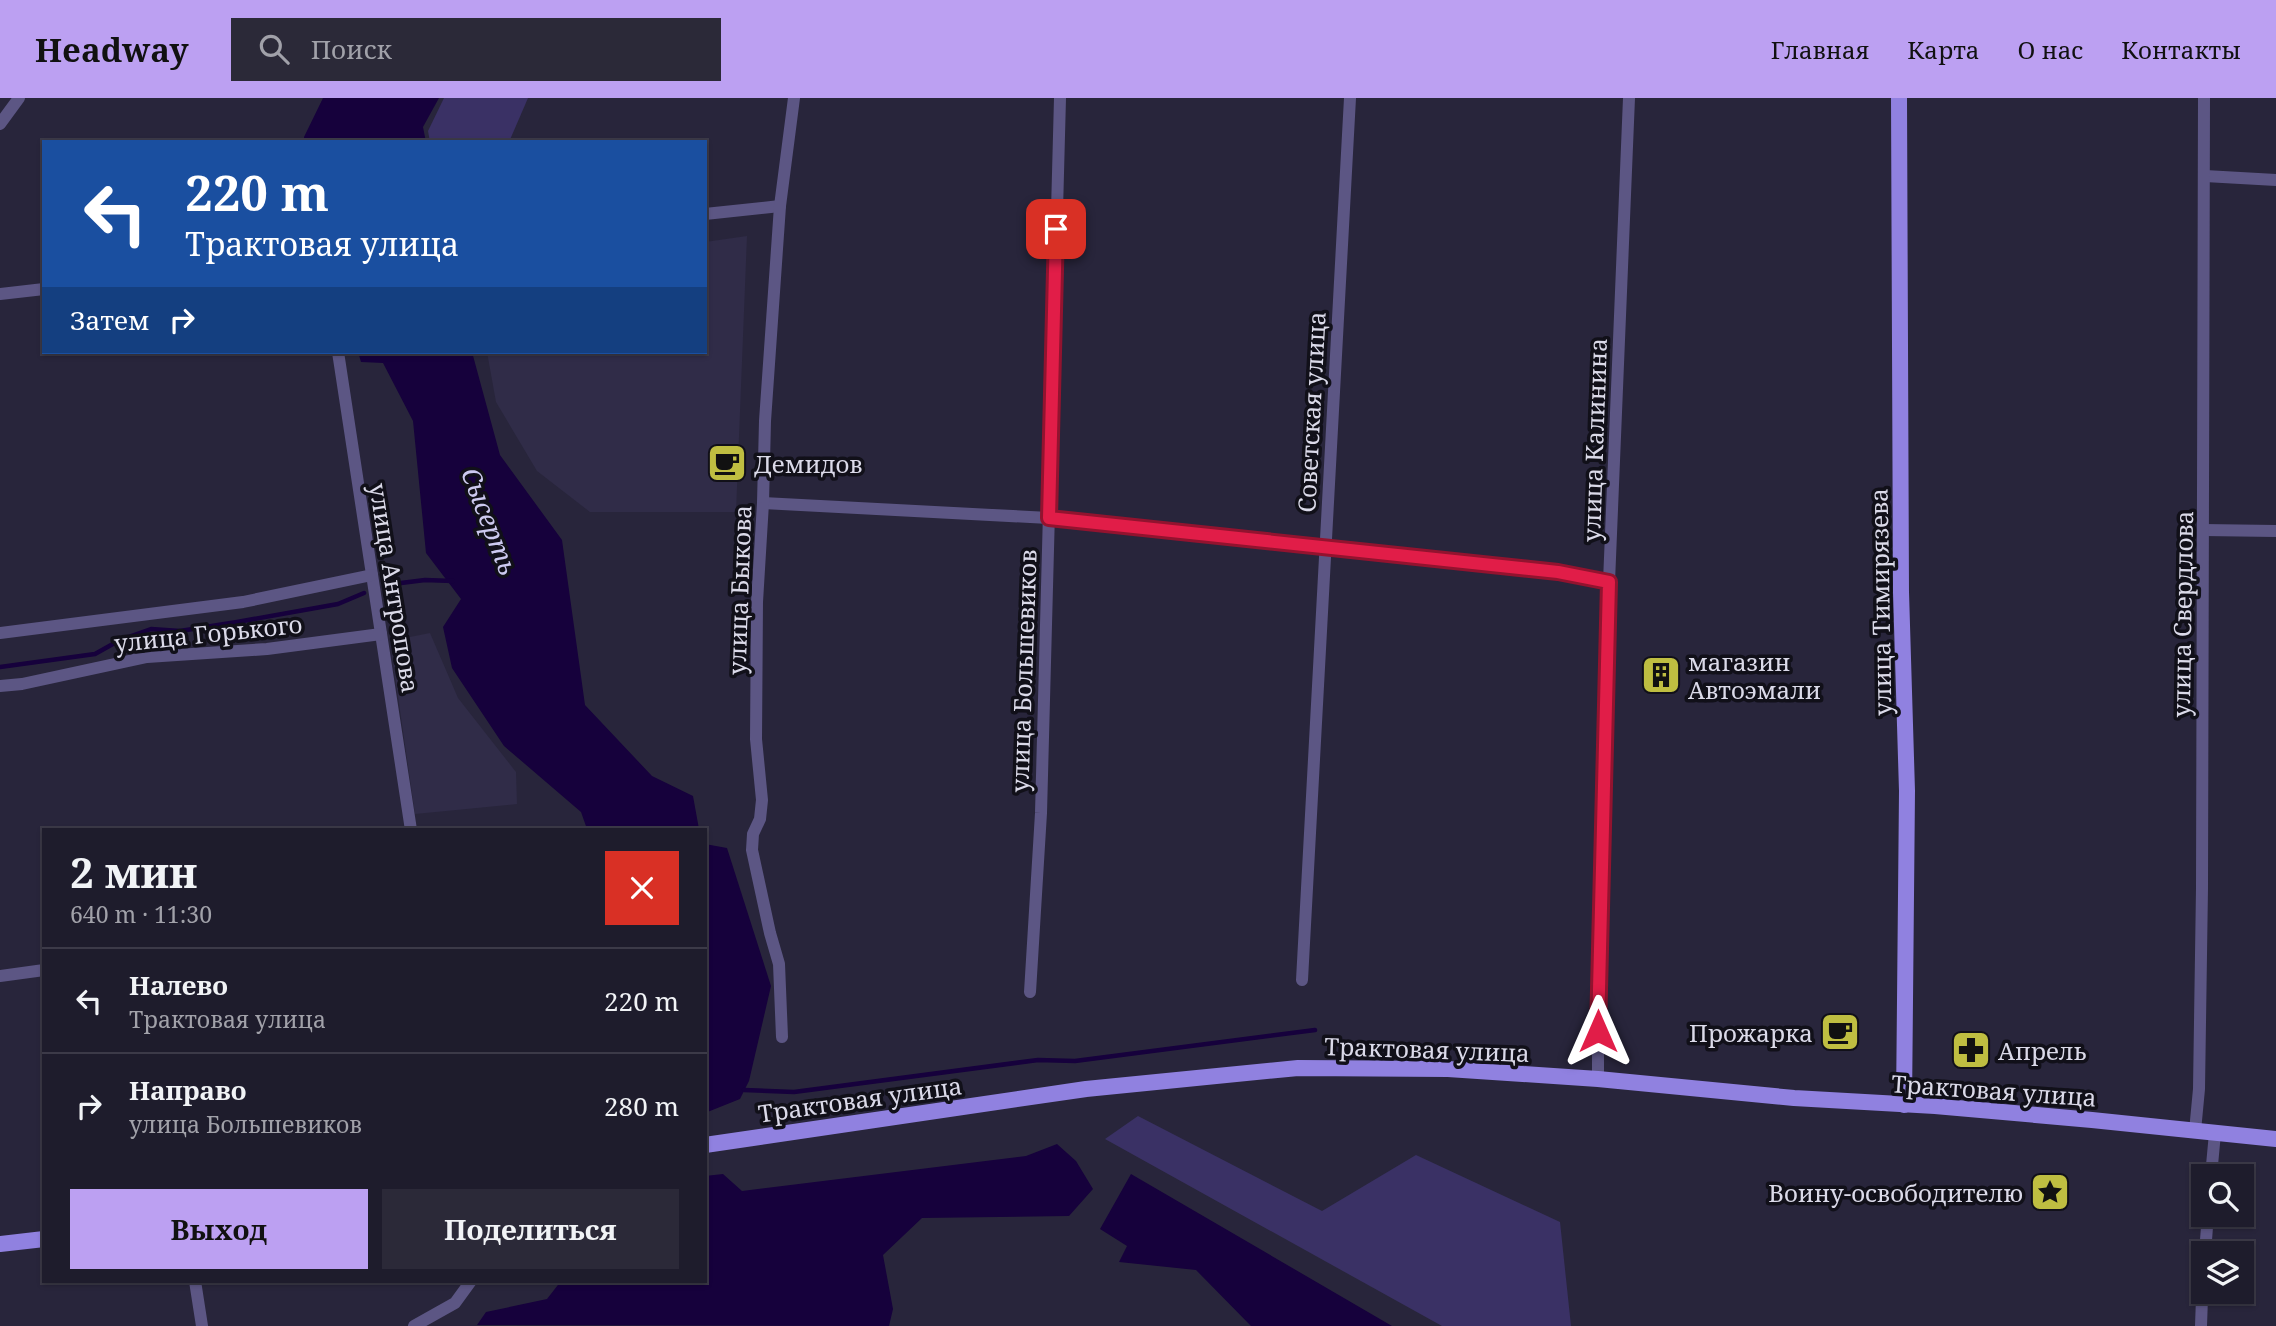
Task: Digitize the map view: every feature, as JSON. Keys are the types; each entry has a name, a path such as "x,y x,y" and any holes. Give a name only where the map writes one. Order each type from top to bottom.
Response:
{"main road":[{"name":"улица Тимирязева","path":"1899,98 1901,592 1907,791 1904,1105"},
{"name":"Трактовая улица","path":"707,1145 1086,1089 1298,1068 1448,1069 1598,1079 1794,1098 2092,1120 2276,1139"},
{"path":"0,1244 42,1239"}],"street":[{"path":"0,124 19,98"},
{"name":"улица Быкова","path":"782,1037 779,964 752,850 753,834 760,819 762,800 756,739 757,602 765,421 780,206 794,98"},
{"name":"улица Большевиков","path":"1030,992 1041,813 1060,98"},
{"name":"Советская улица","path":"1302,980 1350,98"},
{"name":"улица Калинина","path":"1598,1079 1609,582 1629,98"},
{"name":"улица Свердлова","path":"2195,1131 2199,1089 2202,915 2204,98"},
{"path":"2204,176 2276,180"},
{"path":"707,214 780,206"},
{"path":"0,294 42,289"},
{"name":"улица Антропова","path":"338,354 411,828"},
{"path":"763,503 1049,518 1558,572 1609,582"},
{"path":"2203,530 2276,531"},
{"name":"улица Горького","path":"0,633 243,602 372,575"},
{"name":"улица Горького","path":"0,687 147,657 267,649 381,634"},
{"path":"0,976 42,970"},
{"path":"2212,1164 2215,1133"},
{"path":"195,1283 202,1326"},
{"path":"414,1326 455,1303 470,1283"},
{"path":"2200,1326 2201,1304"}],"shaded area":[{"path":"444,98 528,98 510,140 430,140 428,131"},
{"path":"747,236 736,512 590,512 537,471 496,402 487,354 707,354 707,242"},
{"path":"430,633 458,698 516,772 517,804 415,814 390,641"},
{"path":"1138,1116 1322,1211 1416,1155 1560,1222 1571,1326 1442,1326 1105,1139"}],"water":[{"path":"323,98 439,98 423,127 426,140 304,140"},
{"name":"Сысерть","path":"359,354 473,354 500,455 562,540 585,705 652,776 693,796 699,828 587,828 581,812 504,746 452,668 443,627 461,599 426,553 413,421 383,363 361,362"},
{"path":"707,844 727,848 771,986 749,1081 740,1099 707,1112"},
{"path":"1057,1144 1076,1161 1093,1189 1069,1216 922,1218 883,1255 893,1309 889,1326 477,1325 486,1312 547,1299 559,1283 707,1283 707,1176 723,1174 742,1191 1026,1156"},
{"path":"1131,1174 1392,1326 1251,1326 1196,1270 1119,1262 1127,1246 1100,1229"}],"waterway":[{"path":"385,585 425,580 453,581"},
{"path":"0,667 95,654 120,640 151,629 180,631 237,622 338,604 364,593"},
{"path":"744,1090 794,1092 1038,1060 1075,1061 1315,1030"}],"place":[{"name":"Демидов","path":"727,463"},
{"name":"магазин Автоэмали","path":"1661,675"},
{"name":"Прожарка","path":"1840,1032"},
{"name":"Апрель","path":"1971,1050"},
{"name":"Воину-освободителю","path":"2050,1192"}],"route":[{"path":"1056,229 1049,518 1558,572 1609,582 1598,1031"}]}
